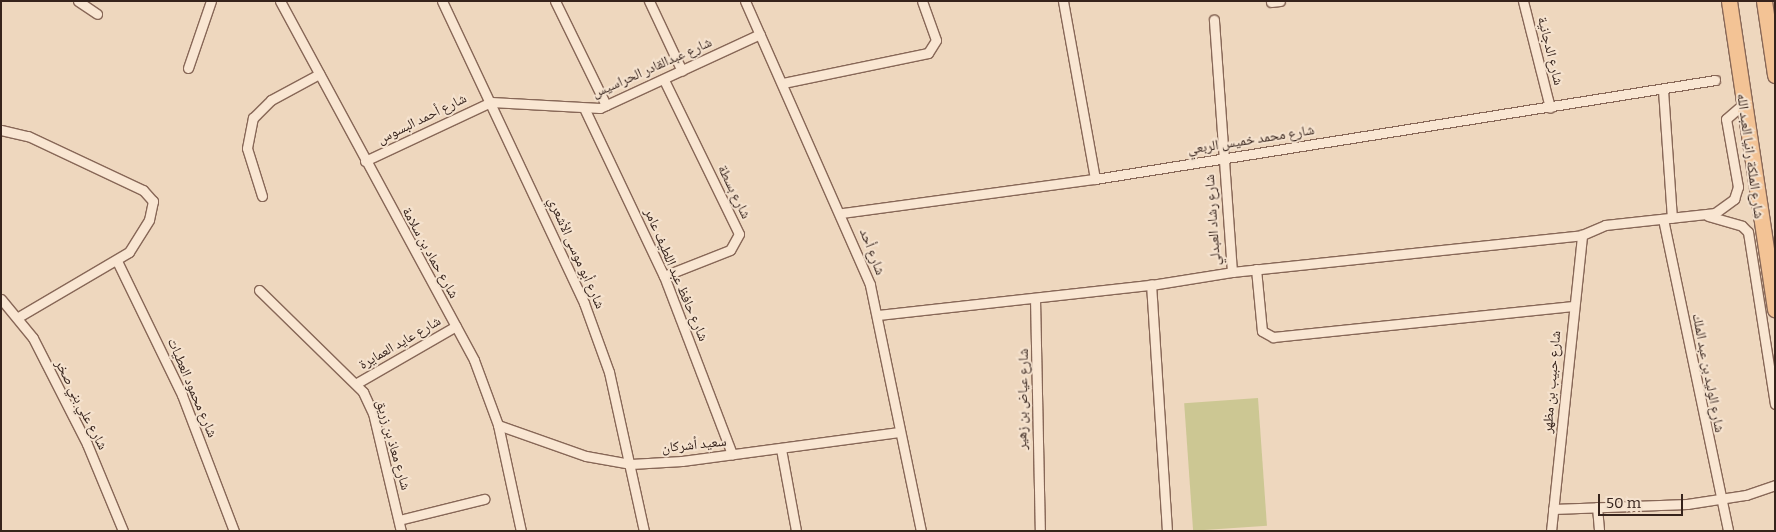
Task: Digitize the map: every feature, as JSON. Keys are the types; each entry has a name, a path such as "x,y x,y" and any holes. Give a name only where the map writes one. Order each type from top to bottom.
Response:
{"main road":[{"name":"شارع الملكة رانيا العبد الله","path":"1729,1 1775,310"},
{"path":"1764,1 1775,75"}],"street":[{"path":"78,1 97,14"},
{"path":"188,68 211,1"},
{"name":"شارع حماد بن سلامة","path":"280,1 474,360 498,425 521,531"},
{"name":"شارع أبو موسى الأشعري","path":"442,1 584,302 609,372 631,464 644,531"},
{"path":"555,1 606,106"},
{"path":"649,1 682,71"},
{"name":"شارع أحد","path":"744,1 842,213 878,315 899,432 921,531"},
{"path":"783,83 928,53 936,40 922,1"},
{"path":"1063,1 1095,179"},
{"name":"شارع الدجانية","path":"1523,1 1550,108"},
{"name":"شارع رشاد العبدلي","path":"878,315 1036,298 1232,272 1222,158 1214,20"},
{"name":"شارع عبدالقادر الحراسيس","path":"491,102 585,110 606,106 760,34"},
{"path":"262,196 247,148 253,118 271,100 319,74"},
{"name":"شارع بسطة","path":"664,80 739,234 730,250 664,276"},
{"name":"شارع محمد خميس الربعي","path":"842,213 1095,179 1663,90 1715,80"},
{"path":"1663,90 1668,219"},
{"name":"شارع أحمد البسوس","path":"365,161 491,102"},
{"path":"1232,272 1582,235 1605,225 1705,215 1726,208 1734,199 1737,174 1726,119 1743,104"},
{"name":"شارع حافظ عبد اللطيف عامر","path":"585,110 664,276 732,454"},
{"path":"1,130 28,136 151,196 153,206 142,234 117,260 18,317"},
{"path":"1705,215 1742,226 1748,232 1775,404"},
{"name":"شارع الوليد بن عبد الملك","path":"1668,219 1720,500 1728,531"},
{"name":"شارع حبيب بن مظهر","path":"1551,531 1573,306 1582,235"},
{"name":"شارع محمود العطيات","path":"117,260 182,395 234,531"},
{"path":"1256,269 1262,331 1272,337 1573,306"},
{"path":"1151,284 1167,531"},
{"name":"شارع معاذ بن زريق","path":"259,290 357,383 373,412 401,531"},
{"name":"شارع عياض بن زهير","path":"1036,298 1034,393 1040,531"},
{"name":"شارع علي بني صخر","path":"1,299 18,317 79,428 123,531"},
{"name":"شارع عايد العمايرة","path":"357,383 456,326"},
{"name":"سعيد أشركان","path":"498,425 586,456 631,464 781,449 899,432"},
{"path":"781,449 796,531"},
{"path":"1553,509 1720,500 1772,488"},
{"path":"399,520 484,499"},
{"path":"1597,507 1599,531"}],"shaded area":[{"path":"1258,398 1267,526 1193,531 1184,403"}]}
